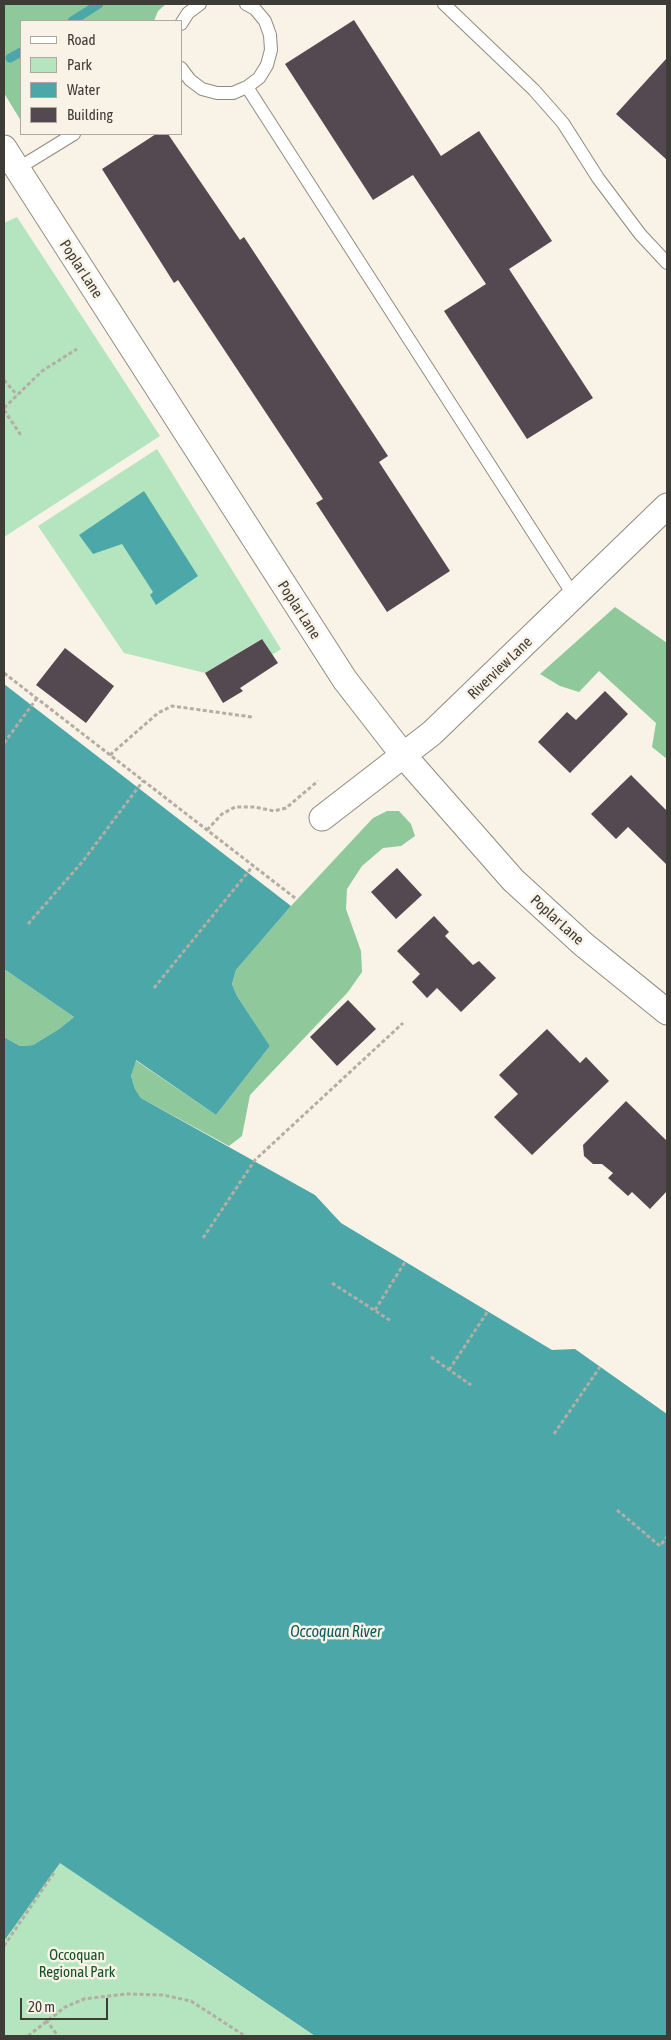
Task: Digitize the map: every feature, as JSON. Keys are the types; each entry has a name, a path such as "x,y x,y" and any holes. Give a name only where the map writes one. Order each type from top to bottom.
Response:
{"street":[{"name":"Poplar Lane","path":"4,148 345,680 404,756 513,880 583,944 667,1012"},
{"name":"Riverview Lane","path":"322,818 432,733 667,506"}],"lane":[{"path":"182,22 188,13 200,4"},
{"path":"182,69 190,80 202,88 217,93 233,92 247,87 259,78 267,65 271,50 270,35 265,21 255,9 246,4"},
{"path":"444,4 534,90 563,123 603,185 640,234 667,263"},
{"path":"247,87 574,596"},
{"path":"17,169 72,135"}],"path":[{"path":"22,437 4,409 42,371 77,349"},
{"path":"4,380 17,395"},
{"path":"4,673 295,898"},
{"path":"4,743 37,698"},
{"path":"110,755 158,713 172,706 252,717"},
{"path":"28,924 83,861 144,781"},
{"path":"207,830 222,814 235,807 254,807 274,812 286,808 318,781"},
{"path":"154,988 253,866"},
{"path":"202,1238 255,1160 404,1023"},
{"path":"375,1310 406,1262"},
{"path":"332,1283 392,1321"},
{"path":"449,1370 488,1312"},
{"path":"431,1357 470,1385"},
{"path":"554,1434 600,1367"},
{"path":"617,1510 660,1546 667,1537"},
{"path":"4,1946 55,1871"},
{"path":"28,2036 65,2006 84,1999 127,1994 163,1995 191,2001 245,2036"},
{"path":"46,2020 58,2036"}],"green space":[{"path":"4,4 166,4 158,11 154,20 20,20 20,119 4,93"},
{"path":"17,217 160,436 4,537 4,223"},
{"path":"157,449 281,649 272,655 261,639 205,673 124,653 38,526"},
{"path":"615,607 667,643 667,759 652,747 656,723 599,671 579,692 560,686 540,674"},
{"path":"387,811 399,811 411,824 415,836 401,846 383,848 362,866 347,889 346,909 361,951 362,972 348,992 250,1095 242,1136 229,1146 141,1098 135,1089 131,1076 135,1060 216,1115 270,1046 237,996 232,984 236,970 291,906 373,818"},
{"path":"4,969 74,1017 33,1045 20,1046 4,1037"},
{"name":"Occoquan Regional Park","path":"60,1862 315,2036 4,2036 4,1941"}],"water":[{"path":"144,491 198,576 156,605 150,595 153,592 122,544 93,554 79,535"},
{"name":"Occoquan River","path":"4,684 291,906 236,970 232,984 237,996 270,1046 216,1115 136,1060 131,1076 135,1089 141,1098 315,1195 341,1223 552,1350 575,1349 667,1414 667,2036 315,2036 60,1863 4,1941 4,1037 20,1046 33,1045 74,1017 4,969"}],"building":[{"path":"354,20 441,156 479,131 552,241 509,269 593,398 527,439 444,311 486,284 413,175 373,200 285,64"},
{"path":"667,59 667,160 616,114"},
{"path":"154,135 169,135 240,240 244,237 388,456 379,462 450,571 387,612 316,503 323,499 178,280 174,283 102,169"},
{"path":"262,639 278,663 240,688 243,691 223,703 205,673"},
{"path":"65,648 114,686 86,723 36,685"},
{"path":"605,691 628,714 570,773 538,742 567,712 576,720"},
{"path":"631,775 667,811 666,864 628,827 616,839 591,814"},
{"path":"397,868 422,895 396,919 371,892"},
{"path":"434,916 449,932 445,936 473,965 479,961 496,978 461,1012 437,988 427,998 412,982 420,974 397,951"},
{"path":"348,1000 376,1029 337,1066 310,1037"},
{"path":"547,1029 580,1063 586,1057 609,1081 532,1155 494,1117 518,1094 499,1075"},
{"path":"626,1101 667,1141 667,1191 650,1209 632,1192 628,1196 608,1178 613,1173 602,1164 593,1164 584,1156 583,1145"}],"waterway":[{"path":"74,20 99,4"},
{"path":"10,58 20,53"}]}
